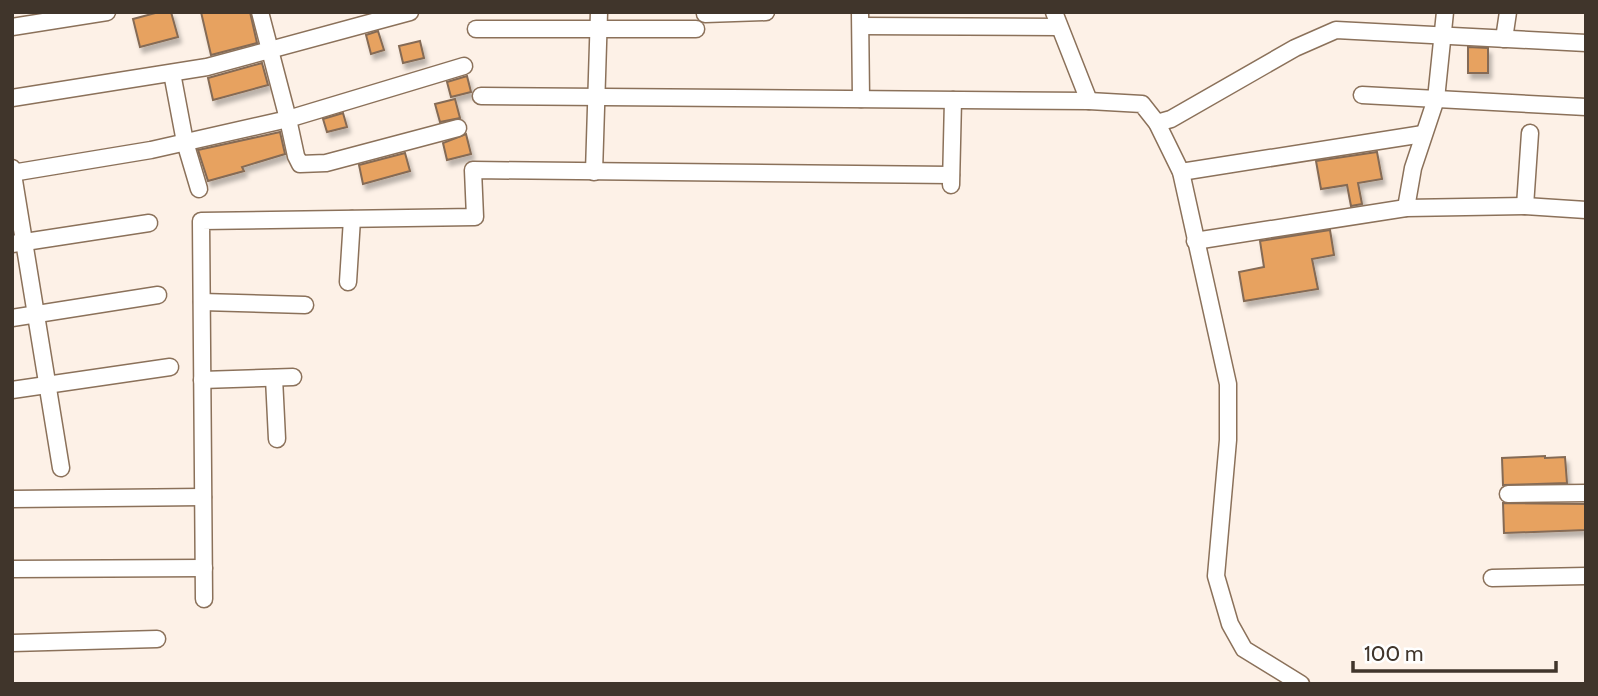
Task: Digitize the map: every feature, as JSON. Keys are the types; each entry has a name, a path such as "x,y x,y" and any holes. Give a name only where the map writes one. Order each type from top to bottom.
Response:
{"street":[{"path":"12,27 107,12"},
{"path":"260,12 300,164 310,166 326,163 458,128"},
{"path":"12,98 207,67 410,12"},
{"path":"705,14 766,12"},
{"path":"1406,208 1413,168 1436,99 1445,12"},
{"path":"1504,39 1508,12"},
{"path":"861,99 860,19 1056,20 1089,101"},
{"path":"594,172 599,20"},
{"path":"476,29 599,20 696,29"},
{"path":"1157,123 1171,119 1295,48 1336,30 1586,43"},
{"path":"61,468 36,314 18,243 12,171 186,142 288,119 464,66"},
{"path":"172,73 199,189"},
{"path":"1362,95 1586,107"},
{"path":"481,96 1089,101 1142,104 1157,123 1181,172 1228,384 1228,440 1216,576 1230,624 1244,649 1301,684"},
{"path":"204,599 201,221 475,217 473,170 951,180 953,100"},
{"path":"1525,206 1530,133"},
{"path":"1181,172 1423,134"},
{"path":"1195,241 1406,208 1525,206 1586,210"},
{"path":"348,282 352,219"},
{"path":"18,243 149,223"},
{"path":"12,318 158,295"},
{"path":"202,302 305,305"},
{"path":"12,390 170,367"},
{"path":"202,380 293,377"},
{"path":"274,378 277,439"},
{"path":"1508,494 1586,494"},
{"path":"12,499 203,497"},
{"path":"12,569 204,568"},
{"path":"1492,578 1586,576"},
{"path":"12,643 157,639"}],"building":[{"path":"159,12 171,12 178,37 140,47 133,19"},
{"path":"201,12 250,12 257,43 211,55"},
{"path":"378,31 384,50 371,54 366,35"},
{"path":"420,41 424,58 403,63 399,46"},
{"path":"1468,47 1488,48 1488,73 1468,73"},
{"path":"262,63 268,85 213,100 208,78"},
{"path":"467,76 471,92 451,97 447,82"},
{"path":"455,99 460,118 440,122 435,104"},
{"path":"343,113 347,127 327,132 323,119"},
{"path":"280,132 285,154 242,167 244,171 208,181 198,150"},
{"path":"466,134 471,154 447,160 443,143"},
{"path":"1377,152 1382,179 1358,183 1362,204 1351,206 1347,185 1321,189 1316,161"},
{"path":"405,153 410,171 363,184 359,165"},
{"path":"1330,230 1334,255 1312,259 1318,289 1244,301 1239,272 1264,267 1260,241"},
{"path":"1565,457 1567,483 1503,485 1502,458"},
{"path":"1503,503 1586,504 1586,530 1504,533"}]}
